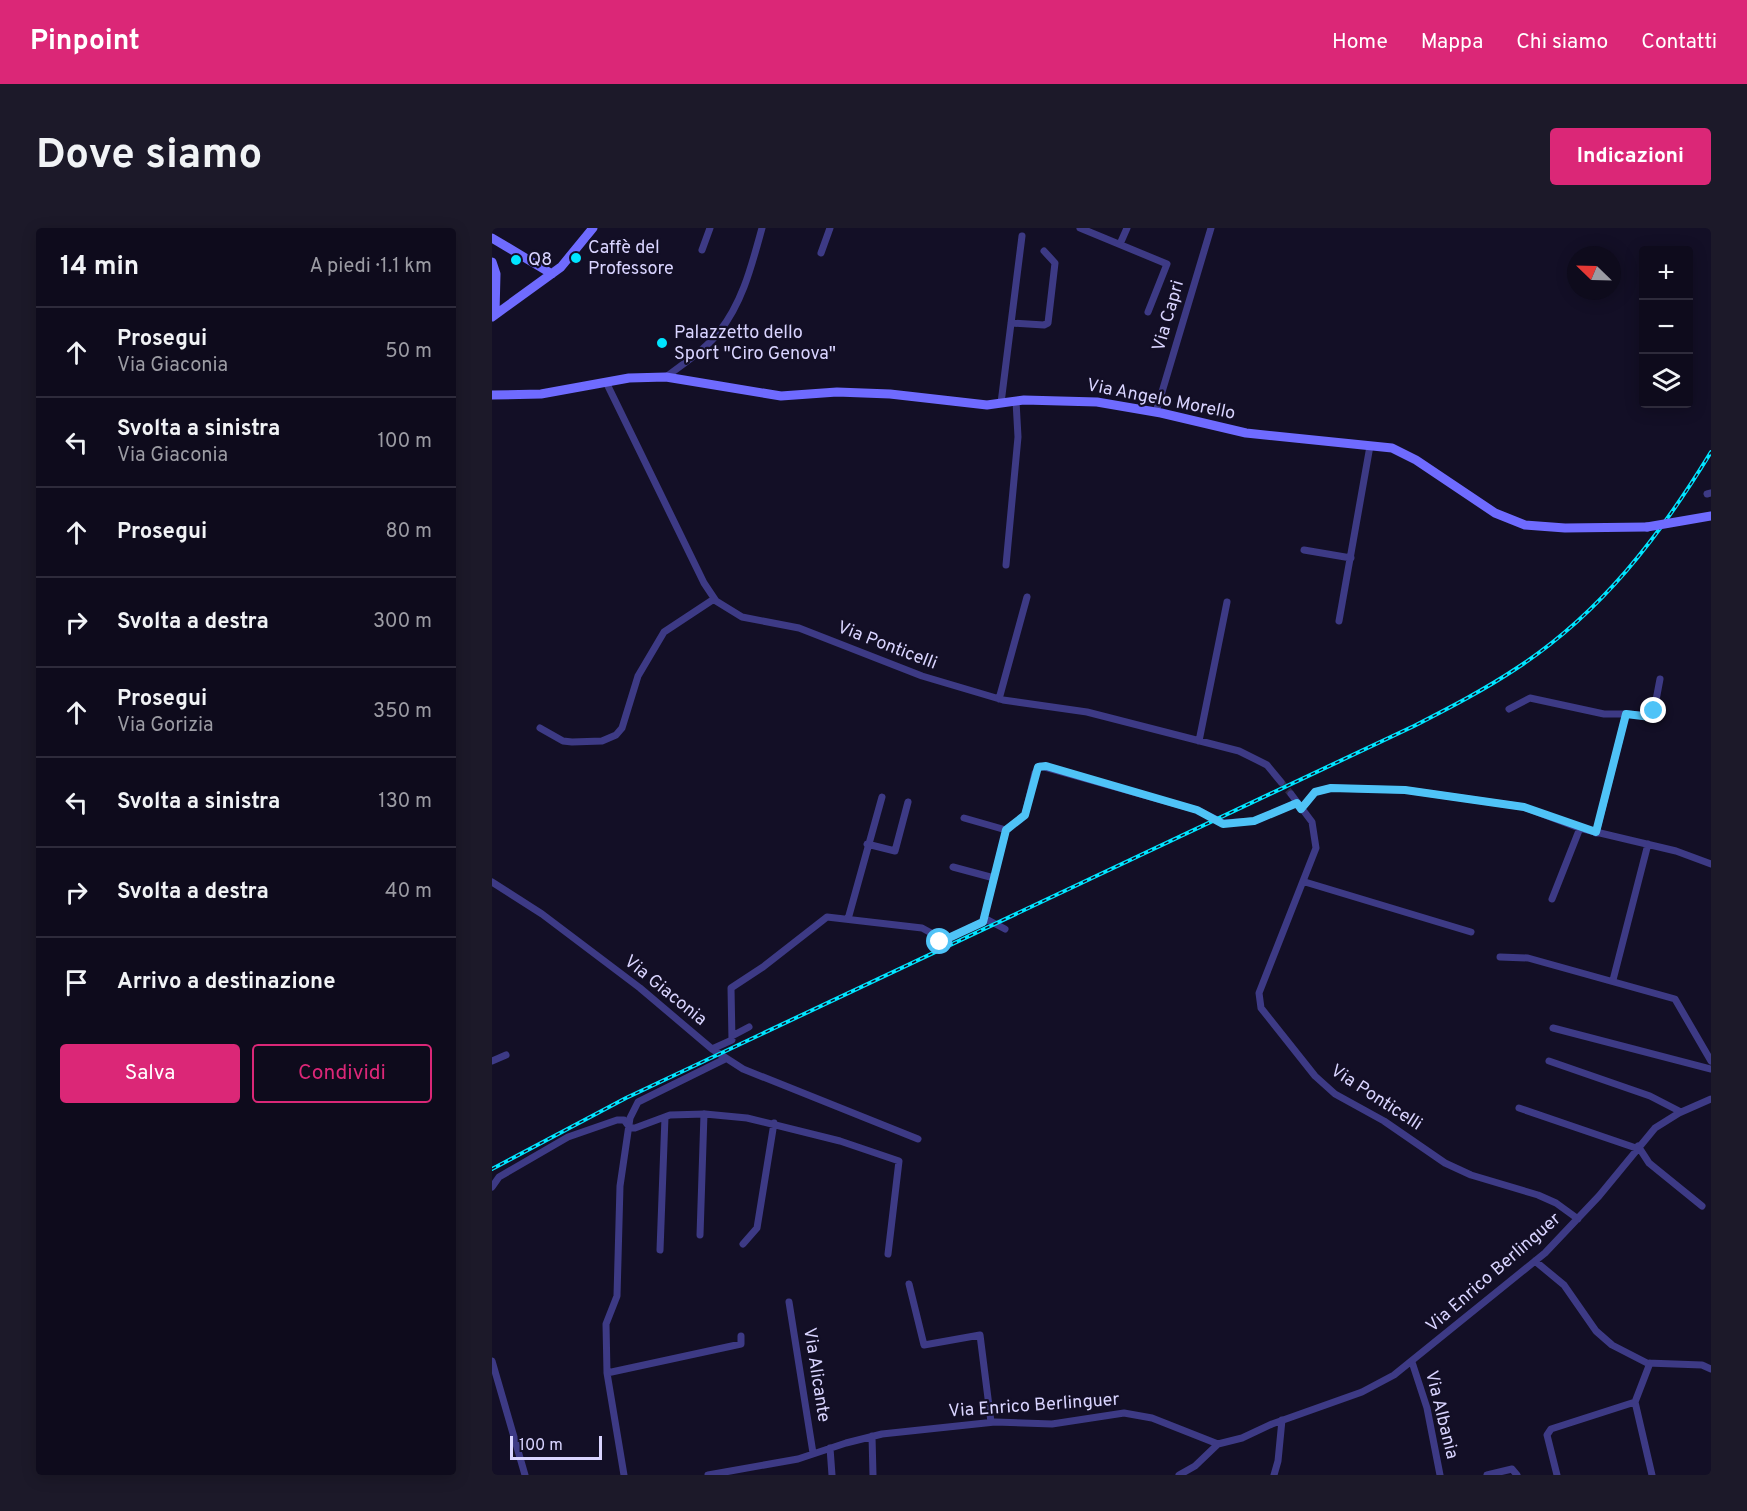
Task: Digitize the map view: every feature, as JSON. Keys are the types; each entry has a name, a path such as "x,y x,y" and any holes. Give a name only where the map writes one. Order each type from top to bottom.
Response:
{"street":[{"path":"492,233 496,228"},
{"path":"494,315 552,274 572,256 593,228"},
{"path":"702,250 710,228"},
{"path":"666,377 701,350 719,332 732,313 744,288 762,228"},
{"path":"821,253 830,228"},
{"path":"1080,228 1167,264 1148,312"},
{"path":"1120,244 1127,228"},
{"name":"Via Capri","path":"1156,412 1211,228"},
{"path":"1001,403 1022,236"},
{"path":"495,243 552,274"},
{"path":"1011,323 1044,325 1048,323 1055,263 1044,251"},
{"path":"492,262 496,274 494,315"},
{"name":"Via Angelo Morello","path":"492,394 506,396 541,394 629,378 666,377 781,396 837,392 890,394 976,404 1016,401 1084,401 1156,412 1246,433 1392,448 1406,454 1495,513 1518,523 1565,528 1647,527 1711,516"},
{"name":"Via Ponticelli","path":"606,382 704,583 714,599 742,617 799,628 922,676 999,699 1087,712 1239,751 1267,765 1281,782"},
{"path":"1006,565 1018,437 1016,401"},
{"path":"1339,621 1370,446"},
{"path":"1304,550 1351,558"},
{"path":"999,699 1027,597"},
{"path":"540,728 563,741 572,742 602,741 616,735 622,728 638,676 664,632 714,599"},
{"path":"1200,741 1227,602"},
{"path":"1509,709 1530,698 1604,714 1653,716 1660,679"},
{"path":"1596,832 1626,714"},
{"path":"983,922 1006,830 1025,815 1035,773 1040,766 1197,810 1223,824 1254,821 1299,806 1315,792 1331,788 1405,790 1524,807 1580,828 1648,844 1711,864"},
{"name":"Via Ponticelli","path":"1291,794 1312,822 1316,848 1305,882 1259,993 1261,1008 1315,1076 1335,1094 1384,1121 1445,1163 1471,1175 1538,1195 1556,1203 1578,1219"},
{"path":"848,919 882,796"},
{"path":"867,844 895,851 908,802"},
{"path":"964,818 1006,830"},
{"path":"1552,899 1580,828"},
{"path":"1613,980 1648,844"},
{"path":"953,867 994,878"},
{"name":"Via Giaconia","path":"492,882 542,914 640,988 712,1049 732,1040 731,988 763,967 827,917 922,928 933,934 940,942 983,922"},
{"path":"1305,882 1471,932"},
{"path":"983,922 988,920 1005,929"},
{"path":"1500,957 1528,958 1675,999 1711,1061"},
{"path":"732,1036 749,1027"},
{"path":"1553,1028 1711,1069"},
{"path":"712,1049 743,1069 918,1139"},
{"path":"492,1061 506,1055"},
{"path":"624,1475 607,1373 606,1324 617,1296 622,1158 633,1110 638,1102 725,1059"},
{"path":"1549,1061 1650,1096 1681,1112"},
{"name":"Via Enrico Berlinguer","path":"708,1475 798,1460 813,1453 872,1436 992,1422 1052,1424 1124,1413 1152,1418 1218,1444 1242,1438 1282,1420 1362,1392 1394,1375 1412,1362 1535,1262 1578,1219 1655,1128 1681,1112 1711,1099"},
{"path":"1519,1108 1637,1147 1649,1163 1702,1206"},
{"path":"630,1128 665,1117 704,1114 774,1123 899,1161 888,1254"},
{"path":"700,1234 704,1114"},
{"path":"660,1250 665,1117"},
{"path":"492,1187 499,1177 568,1137 621,1119 630,1128"},
{"path":"743,1244 757,1228 774,1123"},
{"path":"1535,1262 1564,1285 1596,1331 1612,1345 1650,1363 1702,1365 1711,1369"},
{"path":"909,1284 924,1345 980,1335 992,1422"},
{"name":"Via Alicante","path":"789,1302 813,1453"},
{"path":"607,1373 741,1344 741,1336"},
{"path":"492,1361 525,1475"},
{"name":"Via Albania","path":"1412,1362 1426,1408 1440,1475"},
{"path":"1650,1363 1635,1401 1652,1475"},
{"path":"1557,1475 1547,1436 1551,1429 1635,1401"},
{"path":"1274,1475 1278,1461 1282,1420"},
{"path":"872,1436 873,1475"},
{"path":"1179,1475 1195,1466 1218,1444"},
{"path":"830,1448 832,1475"},
{"path":"1487,1475 1512,1469 1517,1475"}],"tunnel":[{"path":"1281,782 1291,794"}],"railway":[{"path":"492,1169 626,1098 1414,726 1492,684 1547,646 1602,598 1671,514 1711,452"}],"place":[{"name":"Caffè del Professore","path":"576,258"},
{"name":"Q8","path":"516,260"},
{"name":"Palazzetto dello Sport \"Ciro Genova\"","path":"662,343"}],"route":[{"path":"940,942 983,922 1006,830 1009,825 1024,818 1036,769 1040,766 1197,810 1223,824 1254,821 1297,803 1301,809 1315,792 1331,788 1405,790 1504,803 1538,810 1579,828 1596,832 1626,714 1651,717 1654,711"}]}
